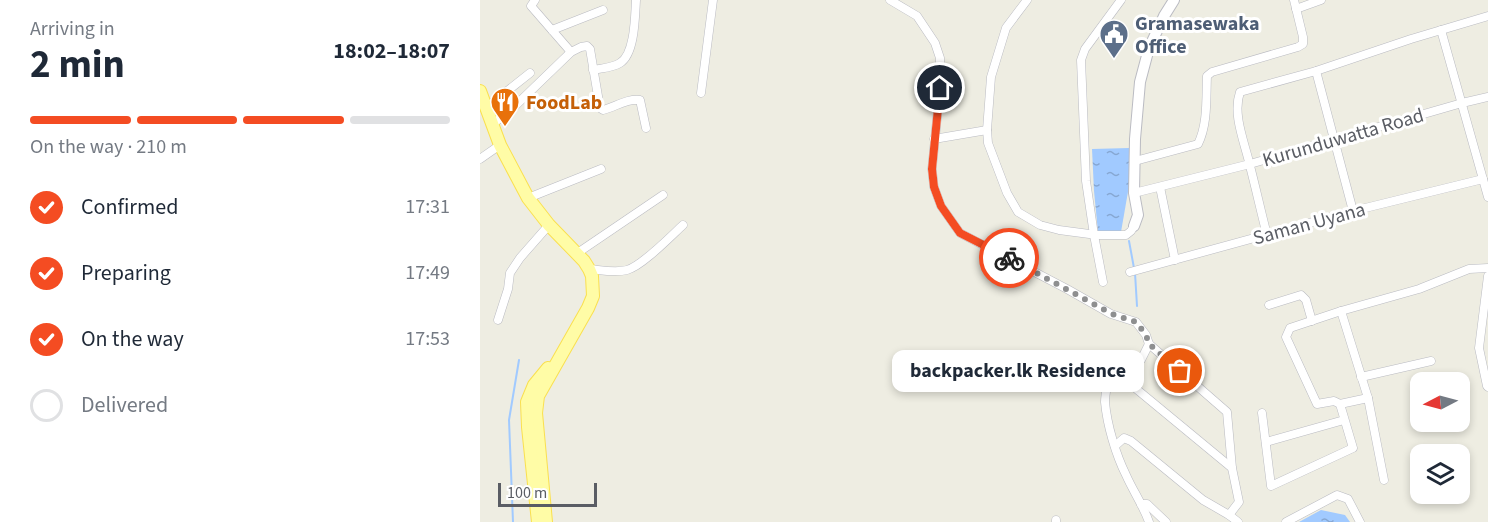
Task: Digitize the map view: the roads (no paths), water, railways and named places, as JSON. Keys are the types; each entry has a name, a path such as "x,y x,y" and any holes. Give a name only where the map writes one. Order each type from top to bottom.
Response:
{"main road":[{"path":"480,91 500,145 528,198 549,225 584,261 592,276 593,296 588,308 538,396 536,413 546,522"},
{"path":"538,522 527,402 534,385 564,349"}],"street":[{"path":"535,0 531,6 571,52"},
{"path":"593,70 612,67 623,62 629,52 634,30 636,0"},
{"path":"701,93 713,0"},
{"path":"890,0 917,16 935,43 940,58 940,88 932,169 934,187 941,206 960,233 1112,314 1136,322 1146,335 1149,344 1227,412 1232,468 1239,502 1229,515"},
{"path":"1027,0 1006,28 991,77 988,143 996,168 1018,212 1040,225 1094,235 1126,235 1131,231 1138,215 1134,193 1137,110 1144,64 1156,32 1174,0"},
{"path":"1102,282 1086,181 1081,60 1085,50 1121,0"},
{"path":"1136,161 1198,144 1204,123 1207,76 1212,72 1303,44 1294,0"},
{"path":"1296,9 1321,0"},
{"path":"552,30 603,10"},
{"path":"1267,235 1241,130 1238,109 1240,92 1316,71 1488,16"},
{"path":"1441,30 1484,174 1488,197"},
{"path":"493,124 571,52 581,46 587,46 590,50 600,108 603,110 640,100 646,128"},
{"path":"1316,71 1353,211"},
{"path":"486,107 530,73"},
{"name":"Kurunduwatta Road","path":"1134,193 1250,164 1488,97"},
{"path":"934,139 987,130"},
{"path":"480,159 500,145"},
{"path":"528,198 601,169"},
{"name":"Saman Uyana","path":"1133,271 1484,174"},
{"path":"1160,187 1175,260"},
{"path":"576,254 663,195"},
{"path":"498,320 508,289 510,273 549,225"},
{"path":"589,269 629,270 652,254 683,225"},
{"path":"1368,398 1340,404 1334,401 1317,404 1286,337 1290,328 1419,289 1469,269 1488,268"},
{"path":"1488,276 1485,328 1479,348 1488,387"},
{"path":"1269,304 1301,296 1306,300 1311,321"},
{"path":"1341,311 1368,398 1384,480"},
{"path":"1149,344 1141,360 1108,379 1105,400 1107,417 1125,474 1149,522"},
{"path":"1360,377 1431,361"},
{"path":"1117,373 1232,468"},
{"path":"1262,413 1271,486 1353,448 1340,404"},
{"path":"1266,442 1344,420"},
{"path":"1115,446 1124,438 1131,441 1203,500 1238,522"},
{"path":"1286,522 1337,495 1348,499 1360,522"},
{"path":"1142,504 1147,504 1166,522"}],"water":[{"path":"1129,148 1129,186 1121,232 1098,232 1092,149"},
{"path":"1321,510 1345,515 1350,522 1299,522"}],"waterway":[{"path":"1129,241 1134,268"},
{"path":"1135,273 1137,306"},
{"path":"513,522 509,420 519,360"}],"place":[{"name":"Gramasewaka Office","path":"1114,60"},
{"name":"FoodLab","path":"505,128"},
{"name":"backpacker.lk Residence","path":"1180,371"}]}
